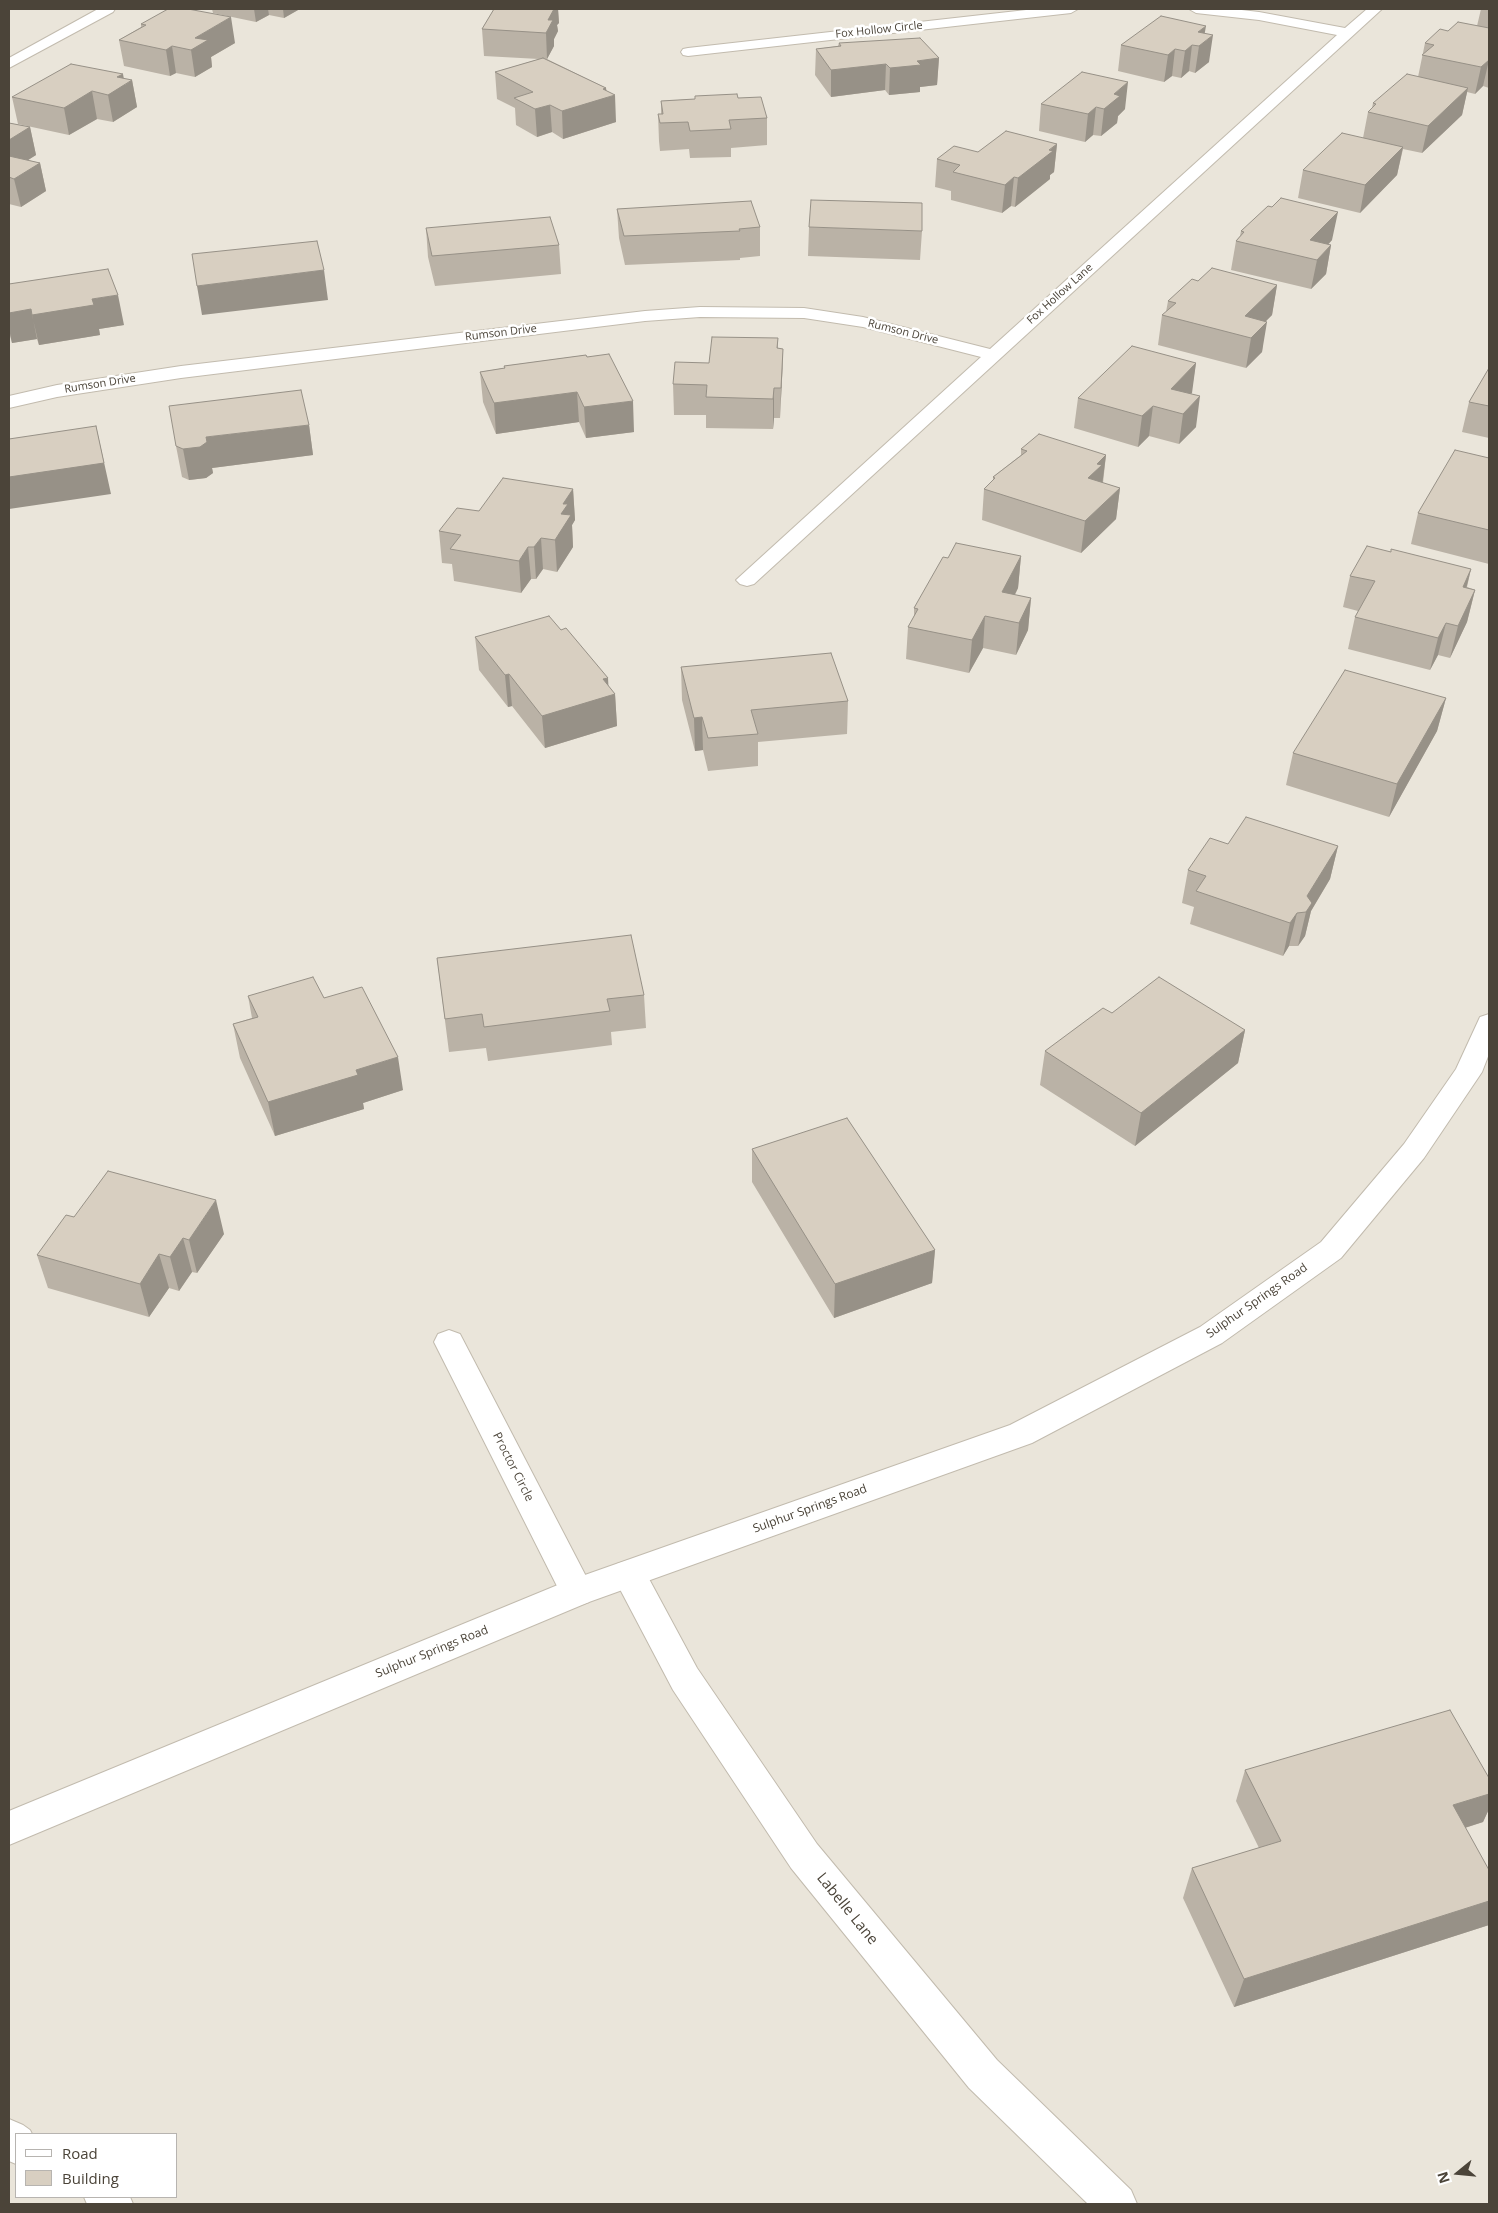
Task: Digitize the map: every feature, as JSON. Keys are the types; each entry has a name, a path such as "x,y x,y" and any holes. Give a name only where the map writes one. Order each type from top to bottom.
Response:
{"street":[{"path":"9,64 108,9"},
{"name":"Fox Hollow Circle","path":"688,52 1071,9"},
{"path":"1196,9 1259,16 1348,33"},
{"name":"Fox Hollow Lane","path":"747,580 1375,9"},
{"name":"Rumson Drive","path":"9,402 57,391 162,375 645,316 700,312 751,310 804,313 863,322 993,355"},
{"name":"Sulphur Springs Road","path":"9,1828 577,1592 1021,1434 1211,1335 1331,1250 1414,1152 1468,1072 1489,1023"},
{"name":"Proctor Circle","path":"449,1342 577,1592"},
{"name":"Labelle Lane","path":"629,1574 684,1680 804,1856 983,2074 1117,2204"}],"shaded area":[{"path":"9,9 1489,9 1489,2204 9,2204"}],"building":[{"path":"168,9 188,9 231,17 195,38 208,40 191,50 172,46 166,50 119,40 146,25 141,24"},
{"path":"494,9 554,9 548,20 553,20 546,33 482,29"},
{"path":"1161,16 1206,26 1198,32 1213,35 1199,46 1192,45 1185,51 1175,49 1168,55 1121,45"},
{"path":"1458,22 1489,28 1489,60 1481,67 1422,55 1434,45 1425,43 1440,29 1448,31"},
{"path":"920,38 939,58 917,61 921,65 890,68 886,64 831,70 816,49 841,46 839,43"},
{"path":"543,58 606,88 603,89 615,95 562,111 550,105 535,109 514,98 533,92 495,72"},
{"path":"71,64 123,74 117,77 132,80 108,95 92,91 64,108 12,97"},
{"path":"1082,72 1128,82 1114,94 1120,96 1104,109 1096,107 1088,114 1041,104"},
{"path":"1407,74 1468,88 1428,126 1368,112 1376,104 1373,103"},
{"path":"737,94 738,98 761,97 767,118 729,120 731,129 690,131 688,122 660,123 658,114 663,114 661,101 695,99 695,96"},
{"path":"9,123 30,127 9,140"},
{"path":"1006,131 1057,144 1049,150 1053,151 1018,178 1014,177 1005,185 953,172 960,165 937,159 954,146 978,152"},
{"path":"1342,133 1403,147 1365,185 1303,170"},
{"path":"9,156 40,163 14,179 9,177"},
{"path":"1281,198 1338,212 1310,240 1331,245 1317,260 1236,241 1244,232 1241,231 1268,206 1272,207"},
{"path":"811,200 922,203 922,231 809,227"},
{"path":"751,201 760,227 739,229 740,231 624,236 617,209"},
{"path":"550,217 559,245 432,256 426,228"},
{"path":"317,241 324,270 197,286 192,254"},
{"path":"1212,268 1277,285 1245,316 1267,322 1251,338 1162,315 1176,303 1168,301 1192,279 1198,281"},
{"path":"108,269 118,295 92,299 94,305 32,315 31,309 9,313 9,284"},
{"path":"712,337 778,338 777,348 783,349 781,388 774,388 773,399 706,397 707,385 673,384 675,362 709,363"},
{"path":"1132,346 1196,363 1171,389 1200,396 1183,414 1153,406 1142,416 1078,398"},
{"path":"609,354 633,401 584,407 577,392 494,403 480,372 505,368 504,366 586,355 587,357"},
{"path":"1489,368 1489,406 1469,402"},
{"path":"301,390 309,425 206,437 207,442 200,447 183,449 176,446 169,406"},
{"path":"96,426 104,463 9,477 9,439"},
{"path":"1039,434 1106,455 1097,464 1102,465 1088,478 1120,488 1085,521 984,489 995,478 993,477 1027,451 1021,449"},
{"path":"1455,450 1489,458 1489,530 1418,513"},
{"path":"503,478 573,489 563,504 568,504 561,514 571,515 555,540 541,538 534,547 528,547 519,561 450,549 461,535 439,531 457,508 479,511"},
{"path":"956,543 1021,556 1002,592 1031,598 1019,623 985,616 972,640 908,627 918,609 914,608 943,557 948,558"},
{"path":"1367,546 1391,552 1391,549 1471,569 1463,587 1475,590 1458,626 1446,623 1438,638 1355,617 1375,581 1350,576"},
{"path":"549,616 561,630 566,628 608,678 603,679 615,694 542,716 509,674 505,675 475,637"},
{"path":"831,653 848,701 751,710 758,734 708,738 702,717 694,718 681,667"},
{"path":"1345,670 1446,698 1397,784 1293,753"},
{"path":"1246,817 1338,846 1307,896 1312,903 1306,912 1297,913 1290,923 1196,891 1206,876 1188,870 1210,838 1228,844"},
{"path":"631,935 644,995 607,999 610,1011 484,1027 482,1014 445,1019 437,958"},
{"path":"313,977 324,998 362,987 398,1057 356,1070 358,1075 268,1102 233,1024 258,1017 248,996"},
{"path":"1159,977 1245,1030 1141,1113 1045,1051 1103,1008 1112,1013"},
{"path":"847,1118 935,1250 835,1284 752,1149"},
{"path":"108,1171 216,1200 189,1240 183,1238 170,1257 159,1254 140,1284 37,1255 66,1215 74,1217"},
{"path":"1450,1710 1489,1778 1489,1794 1453,1805 1489,1870 1489,1901 1244,1979 1192,1868 1281,1841 1245,1770"}]}
